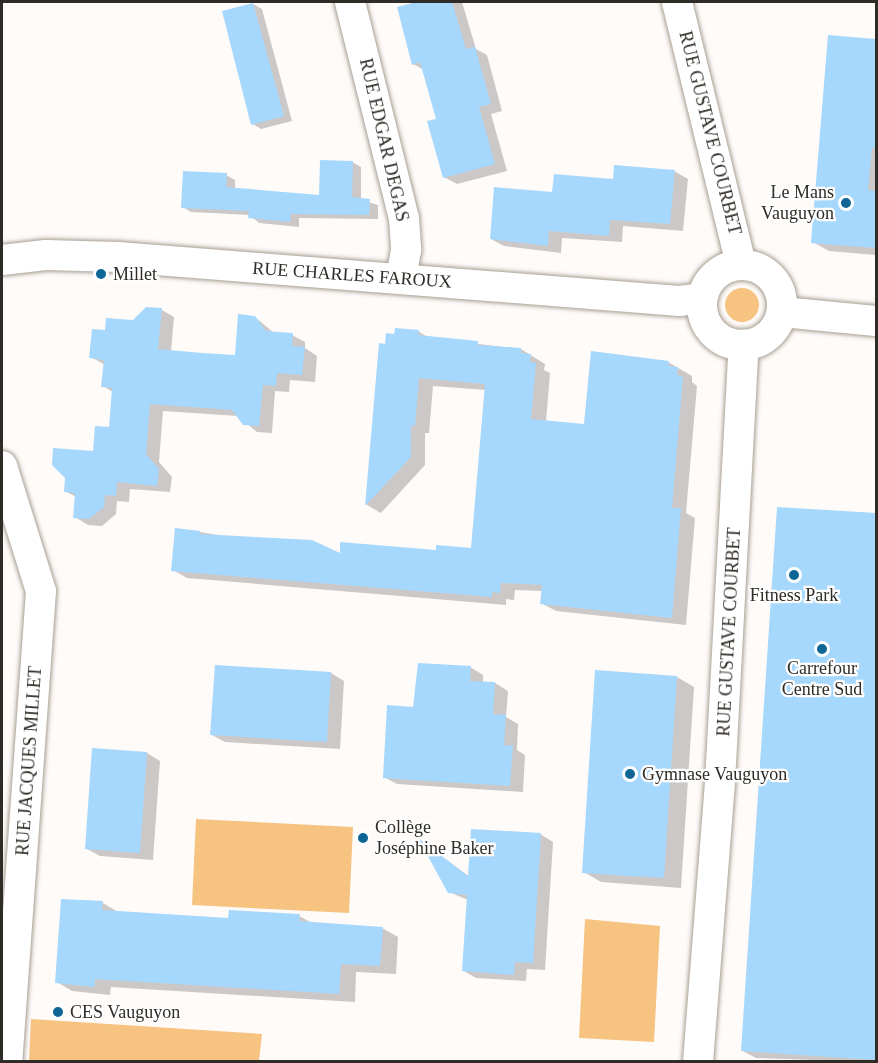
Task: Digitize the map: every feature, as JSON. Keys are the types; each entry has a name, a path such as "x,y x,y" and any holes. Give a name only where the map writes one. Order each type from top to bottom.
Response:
{"street":[{"name":"RUE EDGAR DEGAS","path":"350,2 404,218 406,250 401,279"},
{"name":"RUE GUSTAVE COURBET","path":"677,2 741,264"},
{"name":"RUE CHARLES FAROUX","path":"2,260 46,255 118,257 679,301 702,298"},
{"path":"741,264 771,276 781,295 782,312 770,334 744,345 728,342 714,334 705,322 702,298 711,278 724,268 741,264"},
{"path":"782,312 876,321"},
{"name":"RUE GUSTAVE COURBET","path":"698,1062 720,782 744,345"},
{"name":"RUE JACQUES MILLET","path":"2,466 41,591 8,1062"}],"shaded area":[{"path":"742,288 754,293 759,305 754,317 742,322 730,317 725,305 730,293"},
{"path":"196,819 353,827 349,913 192,905"},
{"path":"585,919 660,926 654,1042 579,1038"},
{"path":"31,1019 262,1034 259,1061 29,1061"}],"building":[{"path":"416,2 452,2 466,49 475,47 491,104 479,107 495,164 443,178 427,121 436,119 420,62 412,65 397,7"},
{"path":"253,3 284,116 251,125 222,11"},
{"path":"828,35 876,39 876,148 872,148 868,190 876,191 876,248 811,243"},
{"path":"320,160 353,161 352,197 370,199 369,215 291,214 290,222 248,218 249,211 181,208 183,171 227,173 226,187 319,195"},
{"path":"614,165 675,170 670,224 610,220 609,236 549,231 548,246 490,239 494,187 552,192 554,174 613,179"},
{"path":"146,307 162,308 158,349 202,353 235,355 238,314 255,316 266,331 293,333 292,346 305,347 302,375 277,373 276,386 263,385 259,426 243,425 232,410 150,404 146,454 159,469 157,486 117,482 116,496 105,495 104,507 89,519 73,518 75,493 64,492 65,478 52,465 53,448 93,451 95,426 109,427 112,388 101,387 104,360 89,358 92,329 105,330 106,318 133,320"},
{"path":"395,328 419,330 418,335 478,341 478,345 521,348 521,353 531,354 530,362 536,363 531,419 584,424 591,351 669,361 668,366 678,367 677,375 683,376 672,508 681,508 672,618 540,604 542,585 501,583 500,593 492,592 492,597 171,571 175,528 200,531 200,534 312,540 340,553 340,542 436,550 436,545 471,548 485,384 419,378 415,426 411,425 411,457 365,506 379,343 385,344 386,333 394,334"},
{"name":"Carrefour Centre Sud","path":"777,507 876,513 876,1060 741,1051"},
{"path":"418,663 471,666 470,681 495,682 493,714 506,715 504,745 513,746 510,786 383,778 387,705 413,707"},
{"path":"215,665 331,672 327,742 210,735"},
{"name":"Gymnase Vauguyon","path":"595,670 677,676 664,878 582,873"},
{"path":"92,748 147,752 140,853 85,849"},
{"path":"471,829 541,833 533,963 515,962 514,975 462,971 467,895 448,893 418,838 468,876"},
{"path":"61,899 103,901 102,910 228,918 229,910 300,914 299,921 383,927 380,966 341,964 339,994 95,979 95,987 55,983"}],"place":[{"name":"Le Mans Vauguyon","path":"846,203"},
{"name":"Millet","path":"101,274"},
{"name":"Fitness Park","path":"794,575"},
{"name":"Carrefour Centre Sud","path":"822,649"},
{"name":"Gymnase Vauguyon","path":"630,774"},
{"name":"Collège Joséphine Baker","path":"363,838"},
{"name":"CES Vauguyon","path":"58,1012"}]}
